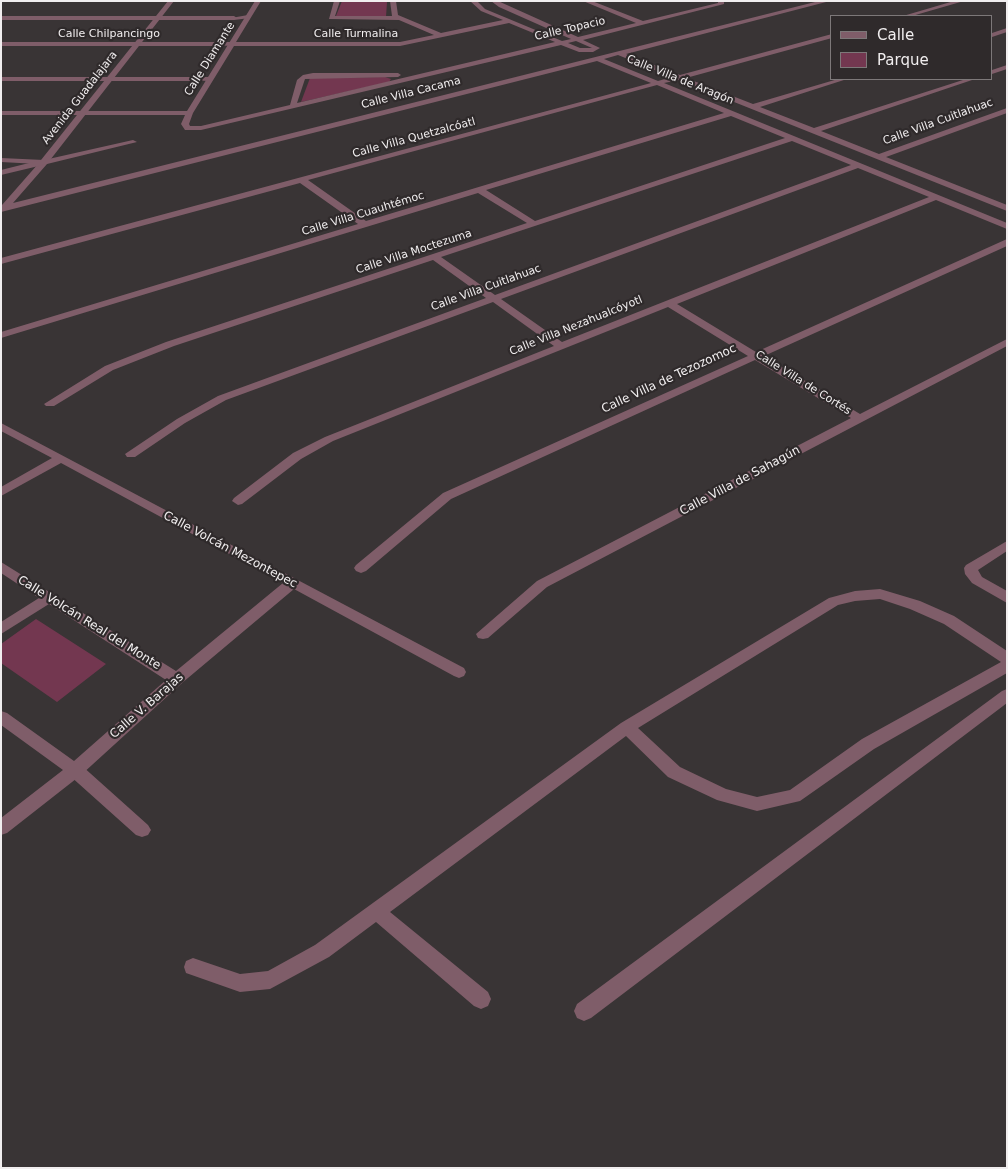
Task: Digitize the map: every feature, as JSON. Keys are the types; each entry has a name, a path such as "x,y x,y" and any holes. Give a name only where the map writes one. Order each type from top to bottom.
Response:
{"street":[{"name":"Avenida Guadalajara","path":"3,208 44,162 171,1"},
{"name":"Calle Diamante","path":"188,128 185,124 189,113 208,79 258,1"},
{"path":"337,1 331,18 400,18"},
{"path":"393,1 394,15 442,36"},
{"path":"473,1 483,10 579,50 593,50 597,48 501,6 494,1"},
{"path":"589,2 600,1"},
{"name":"Calle Topacio","path":"188,128 201,128 578,39 721,4 721,1"},
{"name":"Calle Villa Cacama","path":"3,208 827,1"},
{"path":"910,15 961,1"},
{"path":"589,2 642,23"},
{"path":"483,10 501,6"},
{"path":"918,13 925,15"},
{"path":"1,18 248,18"},
{"name":"Calle Turmalina","path":"216,44 385,45 413,42 508,21"},
{"path":"993,35 1007,30"},
{"name":"Calle Villa Quetzalcóatl","path":"1,261 830,37"},
{"name":"Calle Chilpancingo","path":"1,44 216,44"},
{"name":"Calle Villa de Aragón","path":"618,53 1005,206"},
{"name":"Calle Villa de Aragón","path":"596,58 1007,226"},
{"path":"999,63 1007,66"},
{"path":"993,72 1007,66"},
{"name":"Calle Topacio","path":"293,106 300,80 303,76 420,76"},
{"path":"1,79 208,79"},
{"path":"752,107 841,80"},
{"path":"814,131 969,80"},
{"name":"Calle Villa Cuitlahuac","path":"878,157 1007,110"},
{"path":"1,113 189,113"},
{"name":"Calle Villa Cuauhtémoc","path":"1,335 732,113"},
{"path":"756,123 776,116"},
{"name":"Calle Villa Moctezuma","path":"50,404 109,368 170,344 793,138"},
{"path":"1,172 133,142"},
{"path":"1,160 44,162"},
{"name":"Calle Villa Cuitlahuac","path":"131,454 181,421 222,398 859,166"},
{"path":"899,182 920,174"},
{"path":"302,180 366,225"},
{"path":"480,190 534,224"},
{"name":"Calle Villa Nezahualcóyotl","path":"238,501 297,456 329,438 936,197"},
{"name":"Calle Villa de Tezozomoc","path":"361,568 447,496 756,354 1007,242"},
{"path":"434,257 561,346"},
{"name":"Calle Villa de Cortés","path":"668,303 756,354 859,418"},
{"name":"Calle Villa de Sahagún","path":"483,634 542,584 1007,342"},
{"name":"Calle Volcán Mezontepec","path":"1,426 459,672"},
{"path":"1,492 59,458"},
{"path":"1007,545 971,568 972,574 978,580 1007,598"},
{"name":"Calle Volcán Real del Monte","path":"1,567 177,679"},
{"name":"Calle V. Barajas","path":"1,828 75,770 177,679 292,583"},
{"path":"193,967 240,983 270,980 322,951 627,727 834,601 855,596 880,594 914,605 949,620 1007,659"},
{"path":"1,629 49,598"},
{"path":"627,727 674,772 723,795 757,804 794,796 868,744 1007,666"},
{"path":"584,1011 1007,695"},
{"path":"1,717 75,770 142,830"},
{"path":"377,912 481,999"}],"green space":[{"path":"342,1 387,2 386,17 336,16"},
{"path":"385,77 391,79 389,82 301,102 310,78"},
{"path":"36,619 106,664 57,702 1,663 1,644"}]}
